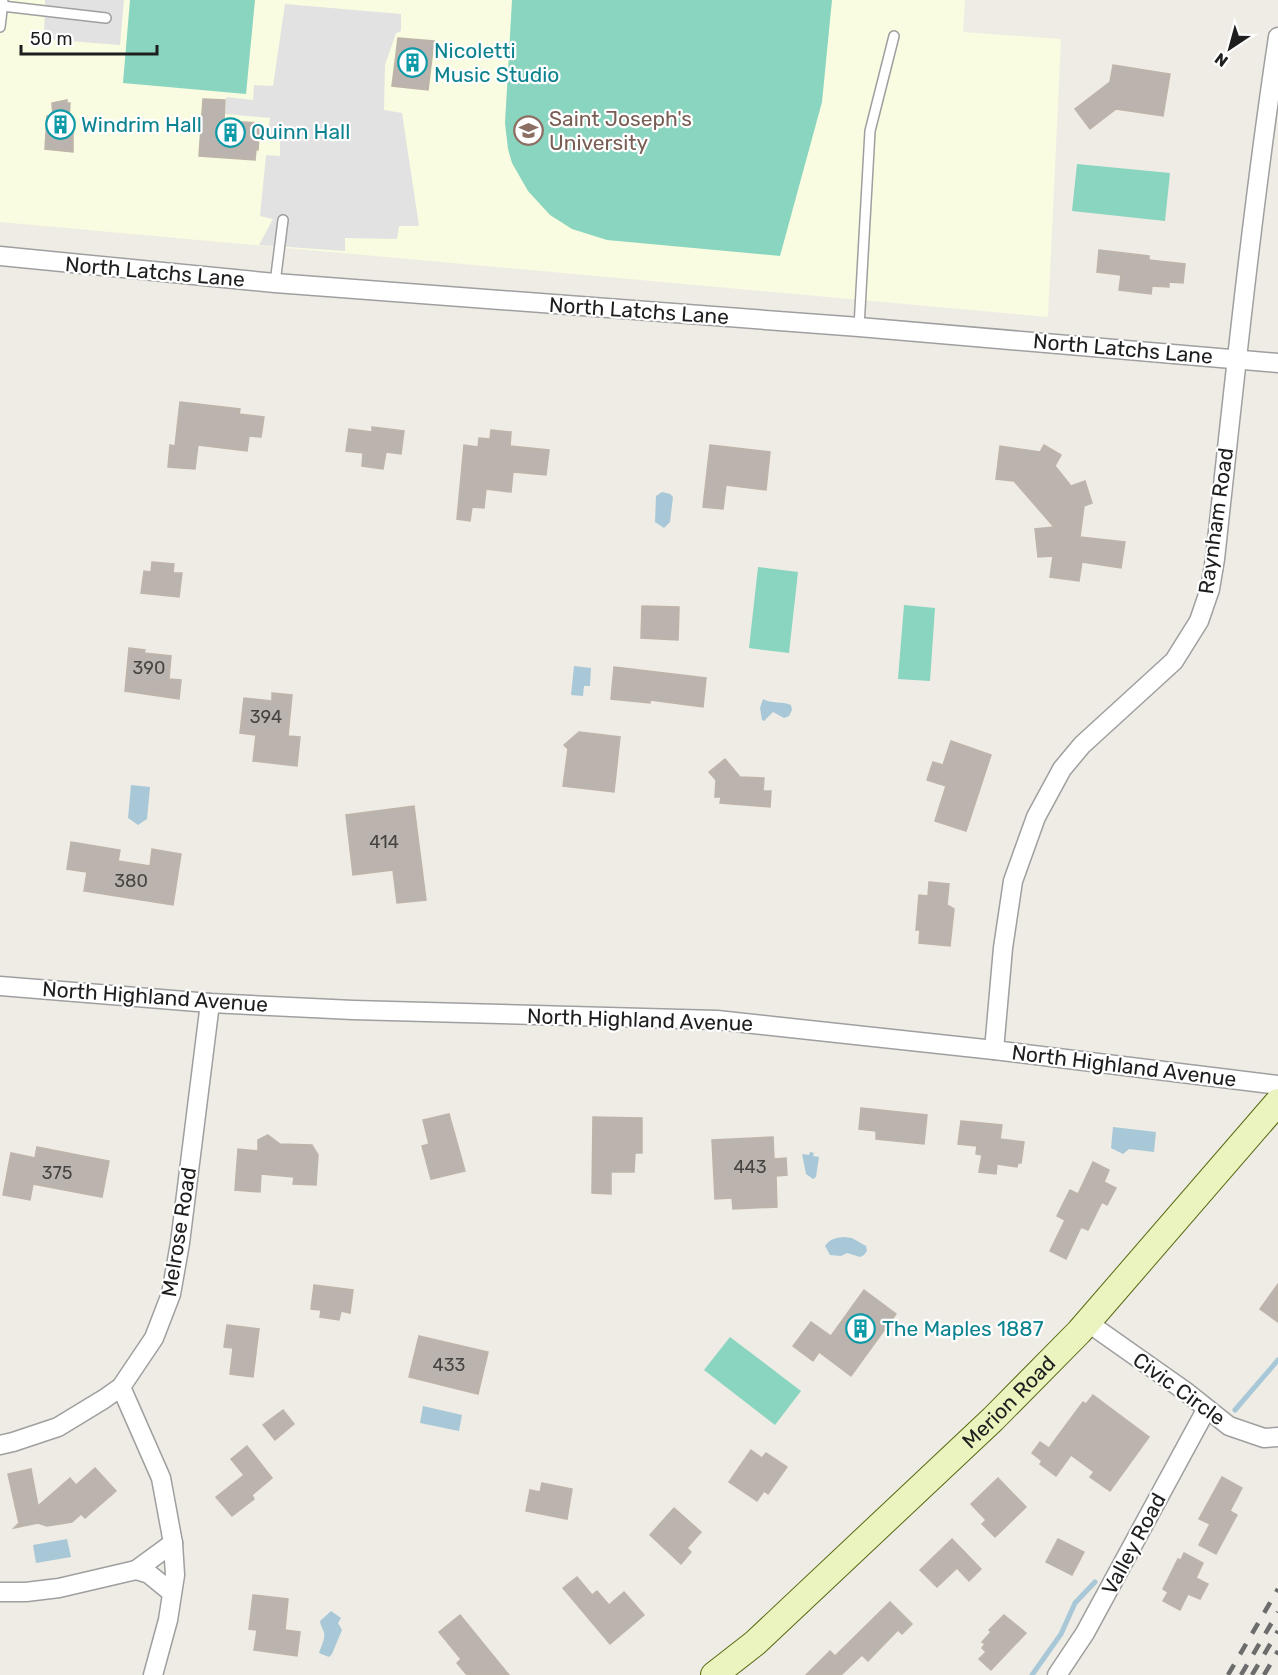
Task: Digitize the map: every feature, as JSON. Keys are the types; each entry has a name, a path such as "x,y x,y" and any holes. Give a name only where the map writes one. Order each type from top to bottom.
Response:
{"street":[{"name":"Raynham Road","path":"994,1050 1003,948 1012,881 1035,817 1062,769 1082,745 1174,661 1198,621 1210,589 1262,146 1278,37"},
{"name":"North Latchs Lane","path":"0,256 275,283 859,327 1278,363"},
{"name":"North Highland Avenue","path":"0,986 210,1003 353,1010 717,1020 994,1050 1278,1085"},
{"name":"Melrose Road","path":"0,1444 58,1427 122,1387 154,1338 171,1294 182,1231 210,1003"},
{"name":"Merion Road","path":"714,1675 755,1642 993,1419 1087,1322 1278,1102"},
{"name":"Civic Circle","path":"1087,1322 1185,1391 1229,1426 1246,1434 1264,1438 1278,1437"},
{"path":"122,1387 161,1478 173,1543 175,1575 168,1620 153,1675"},
{"name":"Valley Road","path":"1057,1675 1085,1633 1206,1410"},
{"path":"0,1592 59,1588 135,1570 173,1543"},
{"path":"135,1570 149,1574 171,1592"}],"lane":[{"path":"0,27 2,3 106,18"},
{"path":"859,327 870,130 894,36"},
{"path":"275,283 283,220"}],"shaded area":[{"name":"Saint Joseph's University","path":"0,0 965,0 963,32 1061,39 1048,317 0,222"},
{"path":"45,0 124,0 120,45 44,39"},
{"path":"285,4 401,14 401,31 396,33 385,65 384,110 402,113 419,226 399,226 397,239 345,238 345,251 259,245 273,219 260,216 266,155 280,156 280,138 268,137 270,118 225,114 226,97 253,100 254,85 273,86"}],"green space":[{"path":"130,0 255,0 246,94 123,83"},
{"path":"512,0 832,0 822,102 780,256 607,240 572,229 550,215 528,191 512,163 508,149 505,123"},
{"path":"1077,164 1170,173 1165,221 1072,211"},
{"path":"758,567 798,572 789,653 749,648"},
{"path":"904,605 935,608 930,681 898,679"},
{"path":"730,1337 801,1391 775,1425 704,1370"}],"water":[{"path":"662,492 673,497 670,522 664,528 655,522 656,496"},
{"path":"574,666 591,668 590,686 584,686 583,696 571,695"},
{"path":"763,699 791,705 792,710 789,716 784,718 773,712 764,721 762,720 760,708"},
{"path":"131,785 150,787 147,819 138,825 128,818"},
{"path":"1113,1127 1156,1132 1154,1152 1129,1149 1123,1154 1111,1148"},
{"path":"810,1152 814,1153 813,1156 819,1157 816,1177 813,1179 806,1174 802,1154 809,1155"},
{"path":"852,1238 866,1246 867,1251 860,1257 847,1253 841,1256 830,1255 825,1246 833,1239"},
{"path":"423,1406 462,1415 459,1431 420,1423"},
{"path":"67,1539 71,1557 36,1563 33,1545"},
{"path":"331,1611 341,1618 338,1623 342,1630 329,1657 319,1653 324,1636 320,1621"}],"building":[{"name":"Nicoletti Music Studio","path":"398,38 434,41 428,90 392,86"},
{"path":"1113,65 1170,74 1163,116 1116,109 1090,129 1075,109 1110,82"},
{"name":"Quinn Hall","path":"203,99 225,100 224,121 260,123 255,160 199,156"},
{"name":"Windrim Hall","path":"67,100 67,103 70,103 69,118 73,119 73,152 45,149 47,116 53,116 52,103"},
{"path":"1099,250 1149,256 1149,260 1185,264 1183,283 1169,282 1169,287 1152,286 1151,294 1119,290 1121,275 1097,272"},
{"path":"180,402 240,409 239,414 264,417 261,437 249,436 247,451 198,445 195,469 168,467 170,445 175,446"},
{"path":"372,427 404,431 401,454 386,452 383,469 362,466 363,453 346,451 349,429 372,432"},
{"path":"491,430 511,432 510,446 549,450 546,475 513,472 511,492 486,489 484,508 472,507 470,521 457,519 464,445 478,447 479,438 490,439"},
{"path":"710,445 770,452 766,490 726,485 723,509 703,507"},
{"path":"1044,445 1061,455 1055,466 1071,486 1085,481 1092,503 1084,506 1080,537 1125,542 1121,568 1082,562 1079,581 1050,577 1053,556 1038,557 1035,529 1054,527 1014,481 996,479 1000,446 1040,452"},
{"path":"152,562 174,564 173,573 182,573 179,597 141,593 144,571 151,572"},
{"path":"642,606 679,607 678,640 641,638"},
{"path":"129,648 145,650 144,653 171,656 169,679 181,680 179,699 125,691"},
{"path":"614,667 706,678 703,707 650,700 650,703 611,699"},
{"path":"272,693 292,695 288,736 300,737 297,766 253,761 256,735 240,733 244,698 272,701"},
{"path":"579,732 620,737 614,792 563,786 568,749 564,745"},
{"path":"951,741 991,755 966,831 935,821 946,786 927,780 933,762 943,765"},
{"path":"725,759 740,777 764,778 763,791 771,791 770,807 720,803 721,797 715,797 716,780 709,772"},
{"path":"414,806 426,900 397,903 393,870 353,875 346,815"},
{"path":"71,842 120,850 118,861 150,866 152,849 181,854 173,905 84,891 87,872 67,869"},
{"path":"929,882 949,884 947,905 954,909 950,946 919,943 920,930 916,930 919,895 928,896"},
{"path":"861,1108 927,1115 924,1144 876,1139 876,1131 859,1129"},
{"path":"449,1114 465,1171 431,1179 422,1146 429,1144 423,1120"},
{"path":"593,1117 642,1118 642,1153 635,1153 634,1172 611,1172 611,1194 592,1193"},
{"path":"961,1121 1002,1125 1000,1139 1024,1142 1021,1163 1018,1163 1017,1167 997,1164 996,1174 979,1172 982,1155 976,1154 977,1146 958,1144"},
{"path":"268,1135 280,1144 312,1145 318,1155 316,1185 293,1184 294,1177 261,1174 260,1192 235,1190 238,1149 258,1151 258,1140"},
{"path":"773,1137 774,1159 786,1158 787,1175 776,1176 777,1207 733,1209 732,1198 715,1199 712,1140"},
{"path":"37,1147 109,1161 102,1197 33,1184 30,1200 3,1195 11,1153 35,1158"},
{"path":"1093,1162 1109,1170 1104,1182 1116,1188 1107,1205 1102,1202 1088,1230 1081,1227 1066,1259 1050,1251 1065,1220 1057,1216 1070,1190 1078,1194"},
{"path":"1278,1284 1278,1322 1260,1309"},
{"path":"314,1285 353,1290 350,1313 341,1311 339,1320 320,1317 321,1310 311,1309"},
{"name":"The Maples 1887","path":"864,1290 896,1314 851,1376 819,1352 813,1361 793,1346 811,1322 831,1336"},
{"path":"227,1325 259,1329 253,1377 230,1374 233,1348 224,1347"},
{"path":"419,1336 488,1352 478,1394 409,1377"},
{"path":"1093,1395 1149,1437 1110,1491 1090,1477 1094,1472 1071,1455 1056,1476 1040,1464 1042,1461 1032,1453 1040,1442 1049,1448 1083,1402 1086,1404"},
{"path":"283,1410 294,1424 275,1440 263,1425"},
{"path":"247,1446 272,1478 252,1495 254,1499 232,1516 216,1497 244,1475 231,1459"},
{"path":"751,1450 762,1458 766,1453 787,1467 768,1494 764,1491 757,1501 729,1482"},
{"path":"95,1468 116,1491 85,1518 81,1514 72,1522 47,1526 38,1523 14,1528 19,1523 8,1474 31,1469 38,1506 70,1478 76,1485"},
{"path":"1222,1477 1242,1488 1230,1511 1237,1515 1216,1554 1199,1545 1210,1524 1199,1519"},
{"path":"998,1478 1026,1507 995,1537 982,1524 986,1520 971,1504"},
{"path":"542,1483 572,1489 567,1519 526,1511 530,1490 540,1492"},
{"path":"674,1508 701,1532 687,1548 691,1552 681,1564 650,1535"},
{"path":"952,1539 981,1569 969,1581 957,1568 937,1587 920,1570"},
{"path":"1058,1539 1084,1552 1072,1575 1046,1562"},
{"path":"1184,1553 1203,1563 1196,1578 1208,1584 1200,1599 1188,1594 1180,1610 1163,1601 1168,1592 1163,1589 1178,1559 1181,1560"},
{"path":"577,1577 592,1595 597,1591 609,1605 624,1592 644,1615 610,1644 563,1588"},
{"path":"253,1595 288,1599 285,1630 300,1632 297,1656 254,1650 257,1630 249,1629"},
{"path":"890,1602 912,1624 902,1634 898,1630 868,1661 862,1655 841,1675 806,1675 830,1651 835,1656"},
{"path":"460,1615 509,1675 467,1675 457,1663 461,1659 439,1632"},
{"path":"1004,1615 1026,1633 991,1670 979,1659 986,1652 982,1648 985,1644 982,1642 991,1632 989,1630"}],"waterway":[{"path":"1235,1410 1278,1360"},
{"path":"1032,1675 1061,1634 1075,1603 1095,1582"}],"railway":[{"path":"1228,1675 1278,1589"},
{"path":"1241,1675 1278,1612"},
{"path":"1252,1675 1278,1631"},
{"path":"1264,1675 1278,1651"}],"place":[{"name":"Nicoletti Music Studio","path":"413,63"},
{"name":"Windrim Hall","path":"60,125"},
{"name":"Saint Joseph's University","path":"528,131"},
{"name":"Quinn Hall","path":"230,132"},
{"name":"The Maples 1887","path":"861,1329"}]}
